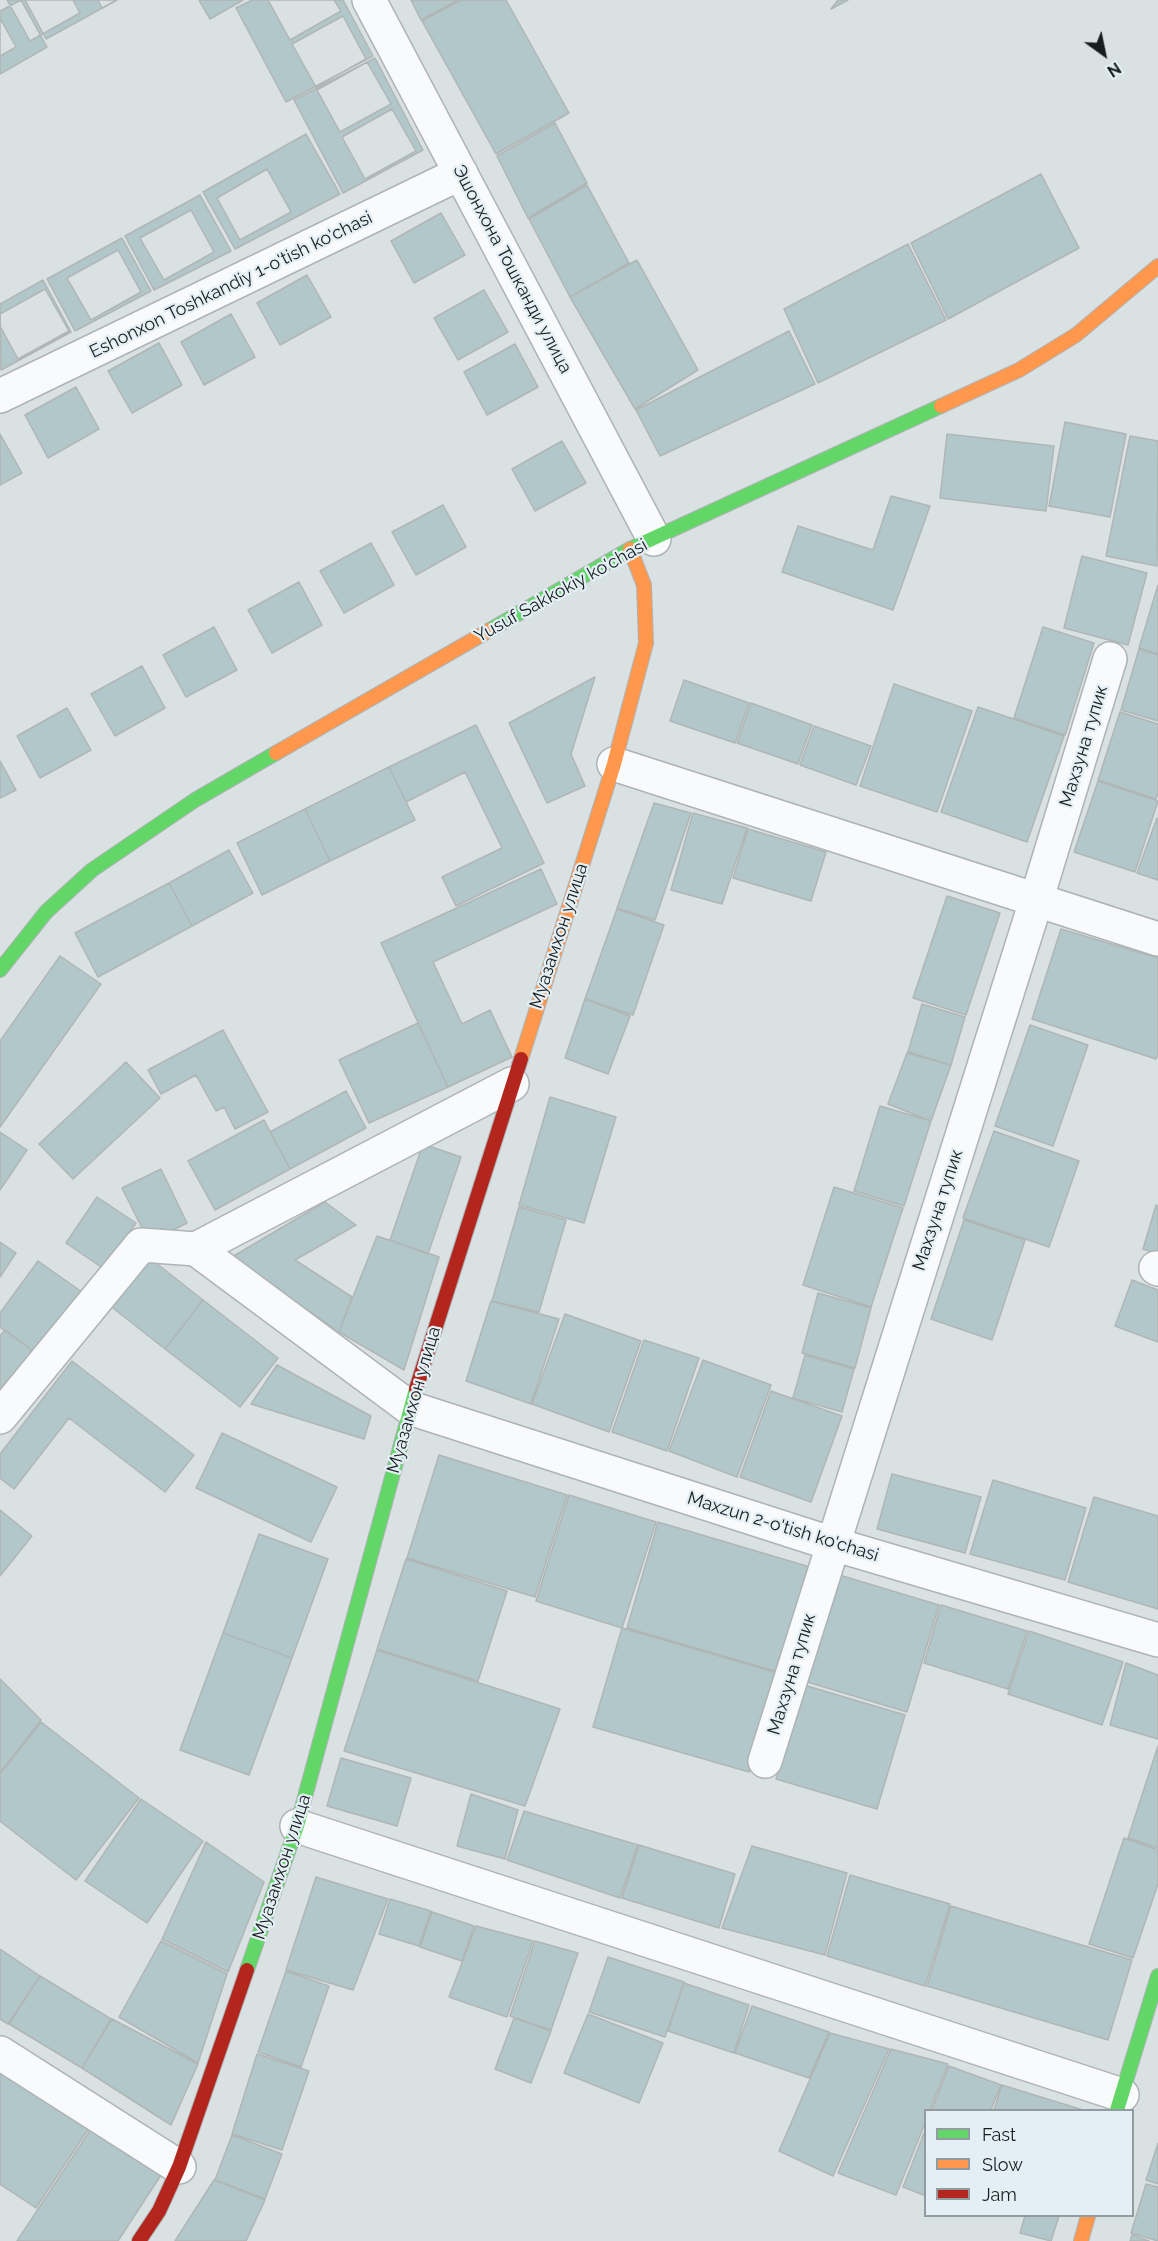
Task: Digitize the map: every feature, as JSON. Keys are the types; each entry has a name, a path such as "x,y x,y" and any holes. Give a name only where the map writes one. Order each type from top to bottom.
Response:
{"street":[{"name":"Эшонхона Тошканди улица","path":"369,0 461,173 642,544"},
{"name":"Eshonxon Toshkandiy 1-o'tish ko'chasi","path":"0,396 461,173"},
{"name":"Yusuf Sakkokiy ko'chasi","path":"2,962 46,912 92,870 195,800 642,544 1020,370 1077,335 1158,266"},
{"name":"Муазамхон улица","path":"139,2241 159,2211 179,2168 297,1826 410,1408 614,764 646,643 642,544"},
{"name":"Махзуна тупик","path":"765,1761 1110,659"},
{"path":"614,764 1158,939"},
{"path":"0,1417 141,1245 196,1249 512,1084"},
{"name":"Maxzun 2-o'tish ko'chasi","path":"196,1249 410,1408 833,1544 1158,1640"},
{"path":"297,1826 1120,2103 1158,1976"},
{"path":"0,2053 179,2168"},
{"path":"1081,2241 1088,2217"}],"building":[{"path":"7,0 73,0 80,13 30,41"},
{"path":"21,0 47,47 0,74 0,11"},
{"path":"25,0 117,0 46,39"},
{"path":"98,0 117,0 102,8"},
{"path":"199,0 243,0 210,19"},
{"path":"252,0 343,0 373,56 286,102 236,8"},
{"path":"268,0 334,0 341,11 290,40"},
{"path":"411,0 458,0 421,20"},
{"path":"461,0 506,0 569,113 496,154 422,21"},
{"path":"838,0 848,0 831,9"},
{"path":"343,16 366,59 316,87 292,44"},
{"path":"0,18 16,47 0,56"},
{"path":"375,58 423,150 343,193 294,100"},
{"path":"367,62 391,104 340,132 317,90"},
{"path":"392,109 416,151 365,179 342,137"},
{"path":"555,123 587,183 528,218 497,156"},
{"path":"306,134 340,194 235,249 203,192"},
{"path":"267,169 291,212 240,240 217,198"},
{"path":"1041,174 1079,248 948,319 911,243"},
{"path":"587,185 629,263 570,297 529,219"},
{"path":"200,195 231,251 154,290 125,236"},
{"path":"191,210 214,252 164,280 140,238"},
{"path":"441,213 465,255 414,283 391,241"},
{"path":"122,238 151,291 75,331 47,279"},
{"path":"908,244 946,320 818,383 784,309"},
{"path":"118,250 141,292 91,320 67,278"},
{"path":"637,260 698,370 635,409 570,297"},
{"path":"307,275 331,317 280,345 257,303"},
{"path":"43,280 71,332 1,370 0,304"},
{"path":"45,289 69,331 18,359 0,326 0,314"},
{"path":"484,290 508,332 458,360 434,318"},
{"path":"231,314 255,357 204,385 181,342"},
{"path":"789,331 815,384 660,456 636,410"},
{"path":"159,343 182,385 132,413 108,371"},
{"path":"515,344 538,387 487,415 464,372"},
{"path":"76,387 99,429 48,458 25,415"},
{"path":"1065,422 1126,434 1110,517 1049,506"},
{"path":"0,434 22,473 0,485"},
{"path":"947,434 1054,446 1046,511 940,498"},
{"path":"1130,436 1158,441 1157,566 1106,556"},
{"path":"562,441 586,483 535,511 512,469"},
{"path":"891,496 930,506 893,610 782,572 798,526 873,550"},
{"path":"443,505 466,547 416,575 392,532"},
{"path":"371,543 394,585 344,613 320,571"},
{"path":"1082,556 1147,573 1128,645 1064,628"},
{"path":"299,582 322,625 272,653 248,610"},
{"path":"1158,585 1158,654 1139,648"},
{"path":"214,627 237,670 186,697 163,655"},
{"path":"1043,627 1094,643 1065,735 1014,718"},
{"path":"1139,649 1158,655 1158,721 1121,710"},
{"path":"142,666 165,708 115,736 91,694"},
{"path":"595,677 571,754 585,786 547,803 509,723"},
{"path":"684,680 749,703 735,743 670,721"},
{"path":"894,684 972,711 937,812 860,786"},
{"path":"751,703 812,725 798,764 737,743"},
{"path":"978,707 1064,736 1027,842 941,812"},
{"path":"67,708 91,750 40,778 17,736"},
{"path":"1120,712 1158,724 1158,793 1156,799 1098,780"},
{"path":"476,725 544,863 456,906 442,877 502,848 465,772 406,802 389,767"},
{"path":"814,726 871,746 856,785 800,765"},
{"path":"0,761 16,790 0,798"},
{"path":"389,767 415,820 330,861 305,809"},
{"path":"1098,781 1158,801 1135,872 1074,852"},
{"path":"654,803 691,813 655,920 617,908"},
{"path":"305,809 330,861 262,895 237,843"},
{"path":"693,813 747,828 722,904 671,890"},
{"path":"1158,819 1158,880 1137,873"},
{"path":"748,829 826,852 811,901 733,878"},
{"path":"229,850 253,893 192,926 169,883"},
{"path":"541,869 557,904 433,962 462,1024 490,1010 512,1057 448,1087 381,943"},
{"path":"169,883 192,926 98,977 75,933"},
{"path":"947,896 1000,913 966,1015 913,998"},
{"path":"617,909 664,925 633,1015 585,999"},
{"path":"1061,929 1158,958 1158,1054 1156,1059 1032,1019"},
{"path":"60,956 101,984 0,1127 0,1041"},
{"path":"585,999 630,1016 608,1074 565,1058"},
{"path":"922,1004 965,1017 951,1065 908,1052"},
{"path":"418,1023 448,1087 369,1123 339,1060"},
{"path":"1030,1025 1088,1045 1053,1146 995,1126"},
{"path":"223,1030 268,1112 235,1129 224,1107 216,1111 196,1075 161,1094 148,1070"},
{"path":"907,1053 951,1065 931,1121 888,1104"},
{"path":"126,1062 160,1098 73,1179 39,1144"},
{"path":"346,1091 366,1128 290,1169 270,1132"},
{"path":"550,1097 616,1117 584,1223 519,1205"},
{"path":"880,1106 931,1121 904,1206 854,1191"},
{"path":"264,1120 290,1169 215,1210 188,1161"},
{"path":"994,1131 1079,1161 1049,1247 963,1218"},
{"path":"0,1132 27,1150 0,1190"},
{"path":"423,1144 461,1157 428,1254 390,1240"},
{"path":"161,1169 187,1223 149,1242 122,1188"},
{"path":"834,1187 903,1208 871,1307 803,1285"},
{"path":"97,1197 136,1223 104,1269 66,1243"},
{"path":"325,1202 356,1225 295,1260 352,1297 339,1332 232,1257"},
{"path":"1156,1205 1158,1206 1158,1254 1143,1249"},
{"path":"519,1207 566,1220 539,1312 492,1301"},
{"path":"964,1220 1025,1240 992,1340 931,1319"},
{"path":"377,1236 439,1257 404,1370 339,1332"},
{"path":"0,1242 16,1253 0,1277"},
{"path":"142,1252 203,1300 165,1349 104,1301"},
{"path":"38,1261 82,1292 37,1354 0,1327 0,1313"},
{"path":"1132,1280 1158,1290 1158,1342 1115,1326"},
{"path":"818,1293 871,1308 855,1368 802,1353"},
{"path":"203,1300 278,1358 240,1407 165,1349"},
{"path":"491,1301 559,1319 531,1404 466,1381"},
{"path":"565,1314 641,1341 609,1432 532,1404"},
{"path":"5,1330 37,1354 0,1405 0,1336"},
{"path":"644,1340 699,1358 667,1451 612,1432"},
{"path":"805,1355 854,1369 842,1412 793,1398"},
{"path":"703,1360 771,1385 737,1477 669,1451"},
{"path":"72,1361 194,1455 165,1492 69,1418 14,1489 0,1478 0,1454"},
{"path":"277,1365 371,1416 364,1439 251,1404"},
{"path":"771,1391 842,1416 811,1502 740,1477"},
{"path":"222,1433 337,1487 311,1542 196,1488"},
{"path":"439,1455 567,1495 535,1597 407,1558"},
{"path":"892,1474 981,1497 965,1553 877,1529"},
{"path":"993,1480 1086,1508 1065,1580 970,1554"},
{"path":"569,1495 656,1522 622,1628 536,1601"},
{"path":"1094,1497 1158,1516 1158,1609 1068,1582"},
{"path":"0,1510 32,1536 0,1576"},
{"path":"658,1522 810,1567 778,1672 627,1628"},
{"path":"259,1534 328,1559 292,1658 223,1633"},
{"path":"406,1559 507,1591 478,1681 377,1649"},
{"path":"836,1574 939,1605 907,1712 804,1681"},
{"path":"941,1605 1027,1631 1008,1689 924,1663"},
{"path":"622,1628 778,1673 749,1772 593,1727"},
{"path":"1029,1631 1123,1662 1102,1725 1008,1694"},
{"path":"223,1633 292,1658 249,1775 180,1750"},
{"path":"377,1650 560,1709 525,1806 344,1751"},
{"path":"1126,1663 1158,1675 1158,1739 1110,1725"},
{"path":"0,1679 41,1720 0,1773"},
{"path":"804,1685 905,1715 877,1809 776,1779"},
{"path":"41,1722 139,1798 76,1880 0,1821 0,1774"},
{"path":"1158,1746 1158,1848 1128,1838"},
{"path":"341,1758 411,1778 397,1826 327,1806"},
{"path":"471,1794 518,1810 505,1859 457,1846"},
{"path":"141,1799 203,1841 147,1923 85,1881"},
{"path":"524,1811 638,1845 620,1898 507,1860"},
{"path":"1124,1838 1158,1850 1158,1884 1133,1958 1089,1944"},
{"path":"206,1842 264,1882 228,1972 162,1939"},
{"path":"639,1845 735,1874 719,1928 622,1898"},
{"path":"752,1846 847,1873 825,1955 722,1928"},
{"path":"850,1875 950,1904 925,1986 827,1956"},
{"path":"316,1877 388,1899 353,1990 286,1970"},
{"path":"390,1899 431,1911 419,1946 379,1934"},
{"path":"951,1906 1132,1960 1108,2040 927,1986"},
{"path":"432,1912 474,1926 462,1961 420,1947"},
{"path":"476,1926 533,1941 507,2017 449,1997"},
{"path":"161,1941 227,1974 198,2063 119,2017"},
{"path":"535,1941 578,1953 551,2030 510,2016"},
{"path":"0,1949 40,1976 8,2024 0,2019"},
{"path":"608,1957 684,1982 665,2037 589,2012"},
{"path":"286,1971 329,1986 301,2067 258,2052"},
{"path":"40,1976 111,2019 82,2068 9,2024"},
{"path":"684,1983 749,2005 734,2053 668,2031"},
{"path":"752,2006 829,2032 809,2078 735,2053"},
{"path":"588,2014 663,2043 639,2103 564,2073"},
{"path":"514,2018 551,2031 531,2083 495,2069"},
{"path":"112,2019 198,2064 171,2125 82,2068"},
{"path":"830,2033 889,2049 833,2176 779,2151"},
{"path":"891,2049 948,2064 930,2109 924,2109 924,2126 896,2195 838,2173"},
{"path":"257,2054 309,2071 282,2150 232,2134"},
{"path":"949,2066 1001,2085 991,2109 932,2109"},
{"path":"3,2071 89,2128 36,2208 0,2184 0,2075"},
{"path":"1002,2085 1080,2109 994,2109"},
{"path":"91,2129 161,2175 118,2241 17,2241"},
{"path":"924,2133 924,2195 903,2187"},
{"path":"232,2135 282,2154 265,2199 215,2180"},
{"path":"1158,2143 1158,2184 1146,2180"},
{"path":"214,2180 265,2200 246,2241 175,2241"},
{"path":"1146,2184 1158,2187 1158,2241 1131,2233"},
{"path":"1025,2217 1059,2217 1051,2241 1020,2233"},
{"path":"1132,2235 1149,2241 1130,2241"}],"traffic: fast":[{"path":"490,630 630,549 941,406"},
{"path":"0,970 46,912 92,870 195,800 276,753"},
{"path":"247,1970 297,1826 416,1389"},
{"path":"1117,2109 1158,1976"}],"traffic: slow":[{"path":"941,406 1019,370 1076,335 1158,266"},
{"path":"521,1059 614,764 646,643 644,585 630,549"},
{"path":"276,753 490,630"},
{"path":"1081,2241 1088,2217"}],"traffic: jam":[{"path":"416,1389 521,1059"},
{"path":"139,2241 159,2211 179,2167 247,1970"}]}
